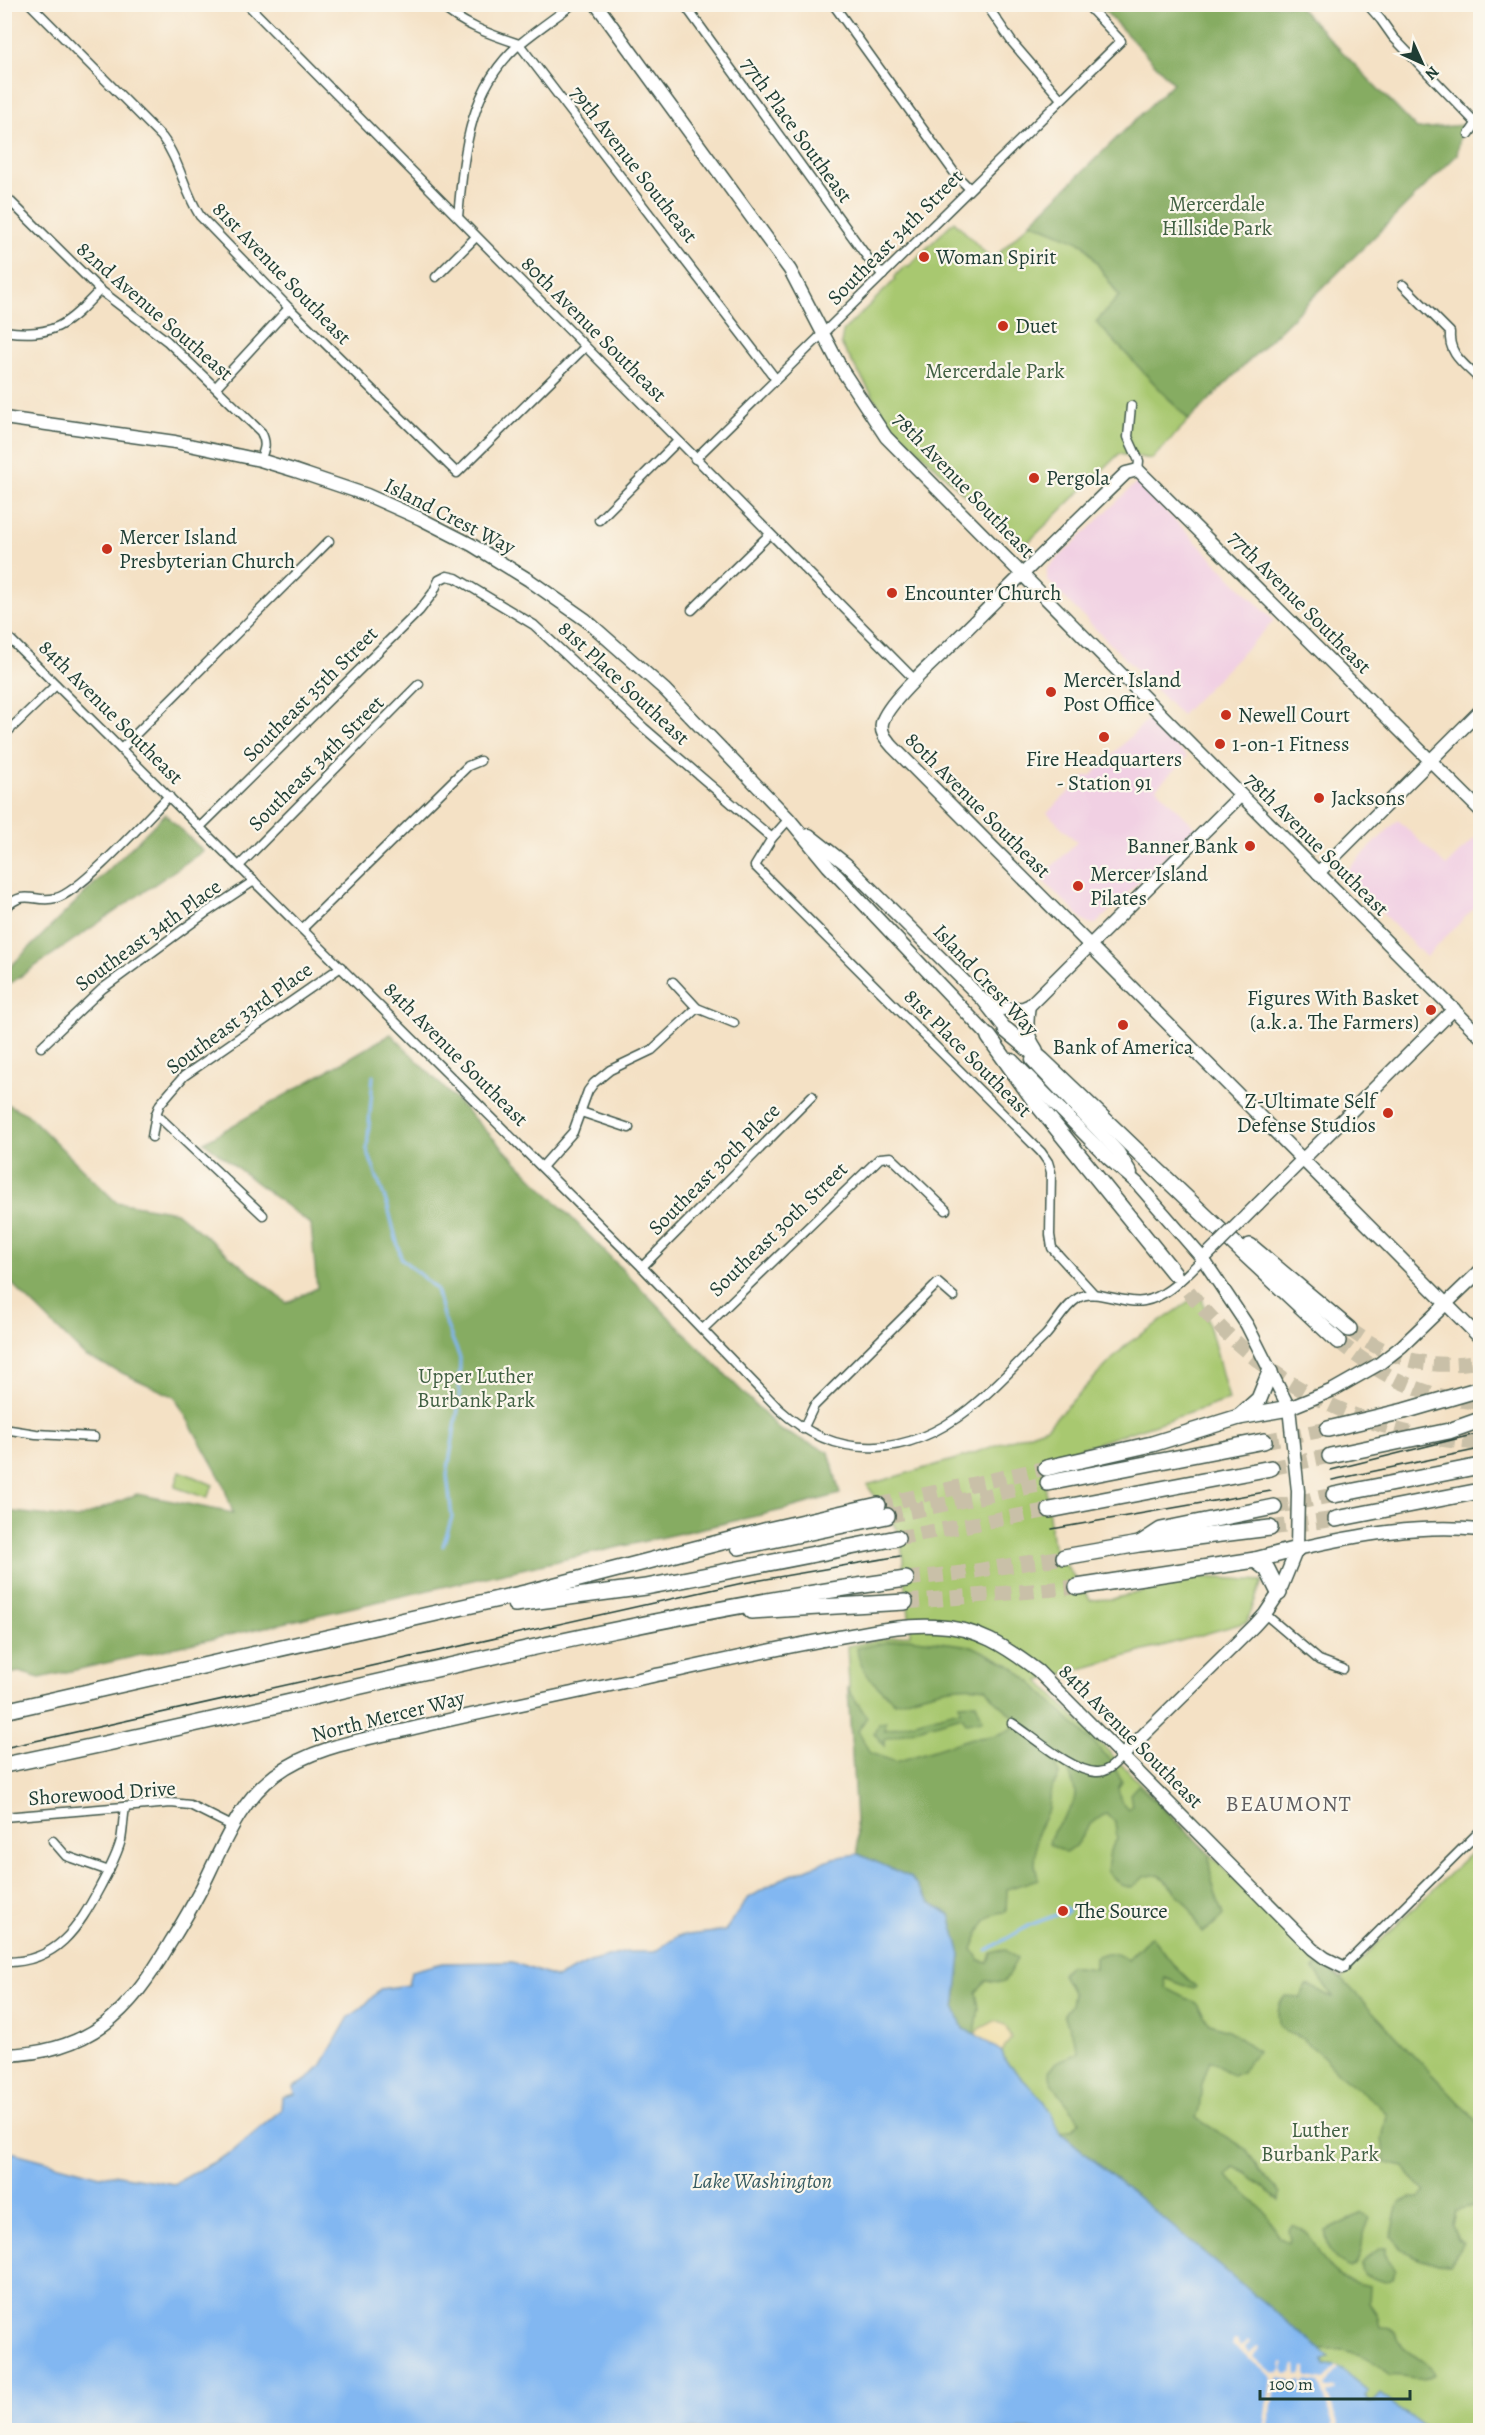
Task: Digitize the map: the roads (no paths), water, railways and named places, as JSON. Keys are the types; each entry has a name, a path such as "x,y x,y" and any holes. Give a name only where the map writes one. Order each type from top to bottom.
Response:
{"highway":[{"path":"1027,1008 1025,1029 1028,1040 1042,1060"},
{"path":"1006,1030 1042,1060 1338,1341"},
{"path":"989,1037 1034,1100 1174,1274"},
{"path":"1144,1158 1349,1329"},
{"path":"1239,1417 1259,1399 1270,1372"},
{"path":"1328,1429 1404,1411 1480,1389"},
{"path":"1264,1441 1047,1475 1239,1417 1289,1408"},
{"path":"1330,1456 1449,1431 1480,1420"},
{"path":"1334,1495 1480,1466"},
{"path":"1050,1510 1271,1468"},
{"path":"1336,1519 1480,1491"},
{"path":"1139,1544 1161,1530 1274,1507"},
{"path":"4,1710 426,1616 607,1573 768,1530 882,1510"},
{"path":"1064,1557 1139,1544 1270,1528"},
{"path":"426,1616 646,1587 897,1538"},
{"path":"1077,1587 1255,1560 1297,1549"},
{"path":"1255,1560 1267,1569 1279,1593"},
{"path":"4,1765 685,1615 906,1578"},
{"path":"685,1615 905,1602"}],"street":[{"name":"81st Avenue Southeast","path":"30,4 162,137 171,149 190,200 200,216 289,308 457,473 585,347"},
{"name":"80th Avenue Southeast","path":"247,4 915,680 887,713 881,731 892,747 1480,1338"},
{"path":"438,4 471,27 519,44"},
{"path":"458,217 465,150 481,94 492,76 519,44 573,4"},
{"name":"78th Avenue Southeast","path":"596,4 790,270 842,370 886,437 1480,1036"},
{"name":"77th Place Southeast","path":"684,4 870,261 883,275"},
{"path":"833,4 956,175 969,188"},
{"path":"986,4 1012,42 1060,99"},
{"name":"Southeast 34th Street","path":"695,459 1121,41 1086,4"},
{"path":"1366,4 1393,37 1478,120 1469,134"},
{"name":"79th Avenue Southeast","path":"519,44 776,378"},
{"name":"82nd Avenue Southeast","path":"4,195 99,290 167,341 261,432 265,440 265,448 260,460"},
{"path":"436,277 476,237"},
{"path":"1403,285 1450,332 1449,344 1452,350 1480,380"},
{"path":"4,331 41,333 63,325 75,316 99,290"},
{"path":"216,387 289,308"},
{"name":"77th Avenue Southeast","path":"1131,406 1128,437 1139,461 1138,470 1480,810"},
{"name":"Island Crest Way","path":"4,418 175,442 260,460 367,495 472,545 529,580 586,620 629,656 672,697 789,819 828,866 989,1037 1109,1159 1137,1184 1203,1259 1247,1325 1289,1408"},
{"path":"599,520 678,441"},
{"path":"915,680 1126,473 1138,470"},
{"path":"692,610 770,534"},
{"path":"121,749 328,541"},
{"name":"81st Place Southeast","path":"439,580 447,576 456,578 534,625 644,728 772,838 755,866 1041,1152 1051,1172 1050,1235 1052,1248 1094,1294"},
{"name":"Southeast 35th Street","path":"200,827 419,611 434,593 439,580"},
{"name":"84th Avenue Southeast","path":"4,633 642,1267 778,1409 803,1429 833,1443 860,1448 879,1448 906,1443 945,1426 968,1410 1054,1326 1076,1299 1083,1295 1094,1294"},
{"name":"Southeast 34th Street","path":"239,866 419,684"},
{"path":"4,735 56,685"},
{"path":"1318,873 1480,711"},
{"name":"Southeast 33rd Place","path":"302,929 468,766 480,761"},
{"path":"983,1000 1000,1010 1027,1008 1241,795"},
{"path":"4,909 22,896 56,898 77,885 169,796"},
{"path":"772,838 789,819"},
{"name":"Island Crest Way","path":"789,819 847,865 983,1000 1006,1030 1118,1152 1137,1184"},
{"name":"Southeast 34th Place","path":"41,1047 102,988 254,881"},
{"name":"Southeast 33rd Place","path":"152,1137 160,1104 184,1076 340,967"},
{"path":"674,982 697,1008 734,1023"},
{"path":"542,1167 568,1140 588,1091 594,1083 610,1070 652,1050 697,1008"},
{"path":"1094,1294 1129,1302 1146,1301 1168,1290 1203,1259 1454,1009"},
{"name":"Southeast 30th Place","path":"642,1267 812,1096"},
{"path":"580,1112 629,1128"},
{"path":"156,1114 263,1215"},
{"name":"Southeast 30th Street","path":"703,1329 880,1158 891,1157 946,1210"},
{"path":"1012,1723 1080,1768 1096,1772 1104,1771 1123,1755 1266,1614 1279,1593 1297,1549 1298,1491 1289,1408 1333,1390 1379,1364 1447,1305 1480,1271"},
{"path":"803,1429 814,1406 938,1283 954,1298"},
{"path":"4,1429 36,1434 94,1437"},
{"path":"1297,1549 1405,1529 1432,1527 1480,1530"},
{"path":"1266,1614 1319,1660 1343,1669"},
{"name":"84th Avenue Southeast","path":"883,1630 937,1626 976,1632 994,1640 1038,1671 1313,1949 1325,1958 1343,1966"},
{"name":"North Mercer Way","path":"4,2055 49,2050 71,2043 92,2034 115,2018 149,1979 197,1898 241,1810 254,1794 275,1775 301,1758 340,1745 438,1722 801,1644 883,1630"},
{"name":"Shorewood Drive","path":"4,1817 181,1804 190,1805 232,1826"},
{"path":"4,1962 31,1960 54,1948 83,1919 109,1871 121,1840 124,1808"},
{"path":"1343,1966 1480,1831"},
{"path":"53,1840 66,1856 109,1871"}],"water":[{"name":"Lake Washington","path":"858,1854 910,1877 930,1902 950,1915 961,1955 955,2008 963,2029 1002,2052 1006,2062 1045,2102 1061,2133 1329,2357 1323,2360 1325,2365 1337,2366 1368,2391 1365,2396 1368,2401 1373,2402 1380,2394 1427,2430 5,2430 4,2150 100,2176 113,2174 174,2184 232,2152 281,2110 282,2097 295,2094 294,2087 308,2079 321,2066 349,2017 362,2008 380,1989 408,1985 411,1971 443,1963 512,1962 557,1978 590,1962 626,1952 654,1952 678,1936 725,1931 747,1899 779,1880 833,1858"}],"waterway":[{"path":"373,1076 367,1150 388,1207 401,1258 436,1289 444,1319 460,1358 459,1403 447,1475 452,1517 443,1546"},
{"path":"987,1950 1030,1925 1056,1915 1062,1908 1065,1908 1068,1911 1064,1915 1060,1912 1066,1910 1065,1913 1062,1914 1063,1911"}],"tunnel":[{"path":"1174,1273 1225,1332 1251,1355 1311,1395 1376,1423 1410,1433 1445,1440 1480,1443"},
{"path":"1349,1329 1380,1348 1411,1360 1443,1364 1480,1361"},
{"path":"1338,1341 1370,1364 1404,1383 1441,1396 1480,1402"},
{"path":"1264,1441 1328,1429"},
{"path":"1271,1468 1330,1456"},
{"path":"878,1505 1046,1468"},
{"path":"887,1516 1048,1483"},
{"path":"1274,1507 1334,1495"},
{"path":"897,1538 1050,1510"},
{"path":"1270,1528 1336,1519"},
{"path":"906,1579 1064,1557"},
{"path":"905,1602 1077,1587"}],"tram line":[{"path":"1331,1470 1480,1433"},
{"path":"1332,1480 1480,1449"},
{"path":"1052,1529 1271,1491"},
{"path":"4,1748 738,1584 900,1556"}],"place":[{"name":"Woman Spirit","path":"924,257"},
{"name":"Duet","path":"1003,326"},
{"name":"Pergola","path":"1034,478"},
{"name":"Mercer Island Presbyterian Church","path":"107,549"},
{"name":"Encounter Church","path":"892,593"},
{"name":"Mercer Island Post Office","path":"1051,692"},
{"name":"Newell Court","path":"1226,715"},
{"name":"Fire Headquarters - Station 91","path":"1104,737"},
{"name":"1-on-1 Fitness","path":"1220,744"},
{"name":"Jacksons","path":"1319,798"},
{"name":"Banner Bank","path":"1250,846"},
{"name":"Mercer Island Pilates","path":"1078,886"},
{"name":"Figures With Basket (a.k.a. The Farmers)","path":"1431,1010"},
{"name":"Bank of America","path":"1123,1025"},
{"name":"Z-Ultimate Self Defense Studios","path":"1388,1113"},
{"name":"The Source","path":"1063,1911"}],"district":[{"name":"BEAUMONT","path":"1289,1803"}],"park label":[{"name":"Mercerdale Hillside Park","path":"1217,216"},
{"name":"Mercerdale Park","path":"995,371"},
{"name":"Upper Luther Burbank Park","path":"476,1388"},
{"name":"Luther Burbank Park","path":"1320,2142"}]}
